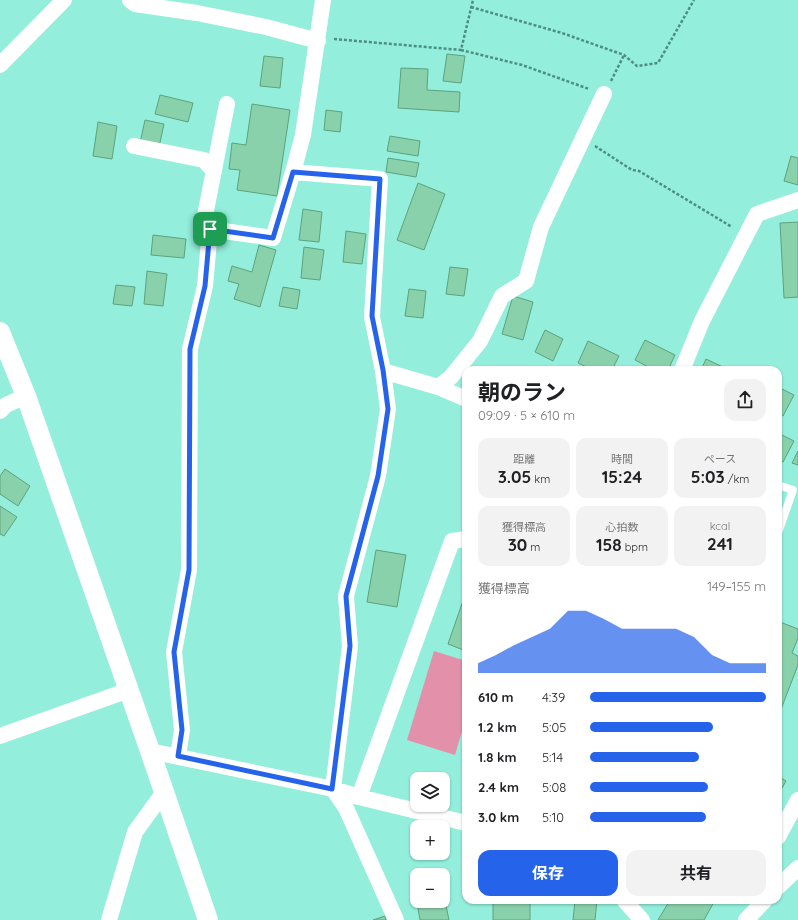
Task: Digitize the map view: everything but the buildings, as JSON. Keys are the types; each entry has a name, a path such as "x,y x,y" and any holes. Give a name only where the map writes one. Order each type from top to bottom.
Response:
{"street":[{"path":"0,65 64,0"},
{"path":"130,0 135,4 197,13 318,39"},
{"path":"227,104 204,226 210,229 273,238 303,135 323,0"},
{"path":"438,387 451,377 480,341 502,296 526,281 541,226 604,94"},
{"path":"134,146 204,160 214,171"},
{"path":"293,172 380,179 372,316 383,370 388,409 378,476 346,596 350,646 332,789 346,808 396,920"},
{"path":"684,366 702,321 757,214 798,200"},
{"path":"178,756 182,730 174,652 189,570 190,349 205,286 210,229"},
{"path":"0,332 26,396 208,920"},
{"path":"383,370 438,387 462,397"},
{"path":"0,411 6,405 26,396"},
{"path":"359,797 452,541 462,540"},
{"path":"0,736 129,690"},
{"path":"150,751 332,789 462,822"},
{"path":"109,920 134,832 164,792"},
{"path":"782,830 798,800"},
{"path":"782,883 798,868"},
{"path":"628,904 642,920"},
{"path":"746,920 759,904"}],"lane":[{"path":"782,486 793,490 782,522"}],"path":[{"path":"461,50 473,0"},
{"path":"471,7 562,33 624,55 637,66 658,63 694,0"},
{"path":"318,39 461,50 522,65 604,94 624,55"},
{"path":"582,138 632,170 639,171 746,236"}],"shaded area":[{"path":"434,651 462,660 462,731 455,755 407,740"}],"route":[{"path":"293,172 380,179 372,316 383,370 388,409 378,476 346,596 350,646 332,789 178,756 182,730 174,652 189,570 190,349 205,286 210,229 273,238 293,172"}]}
